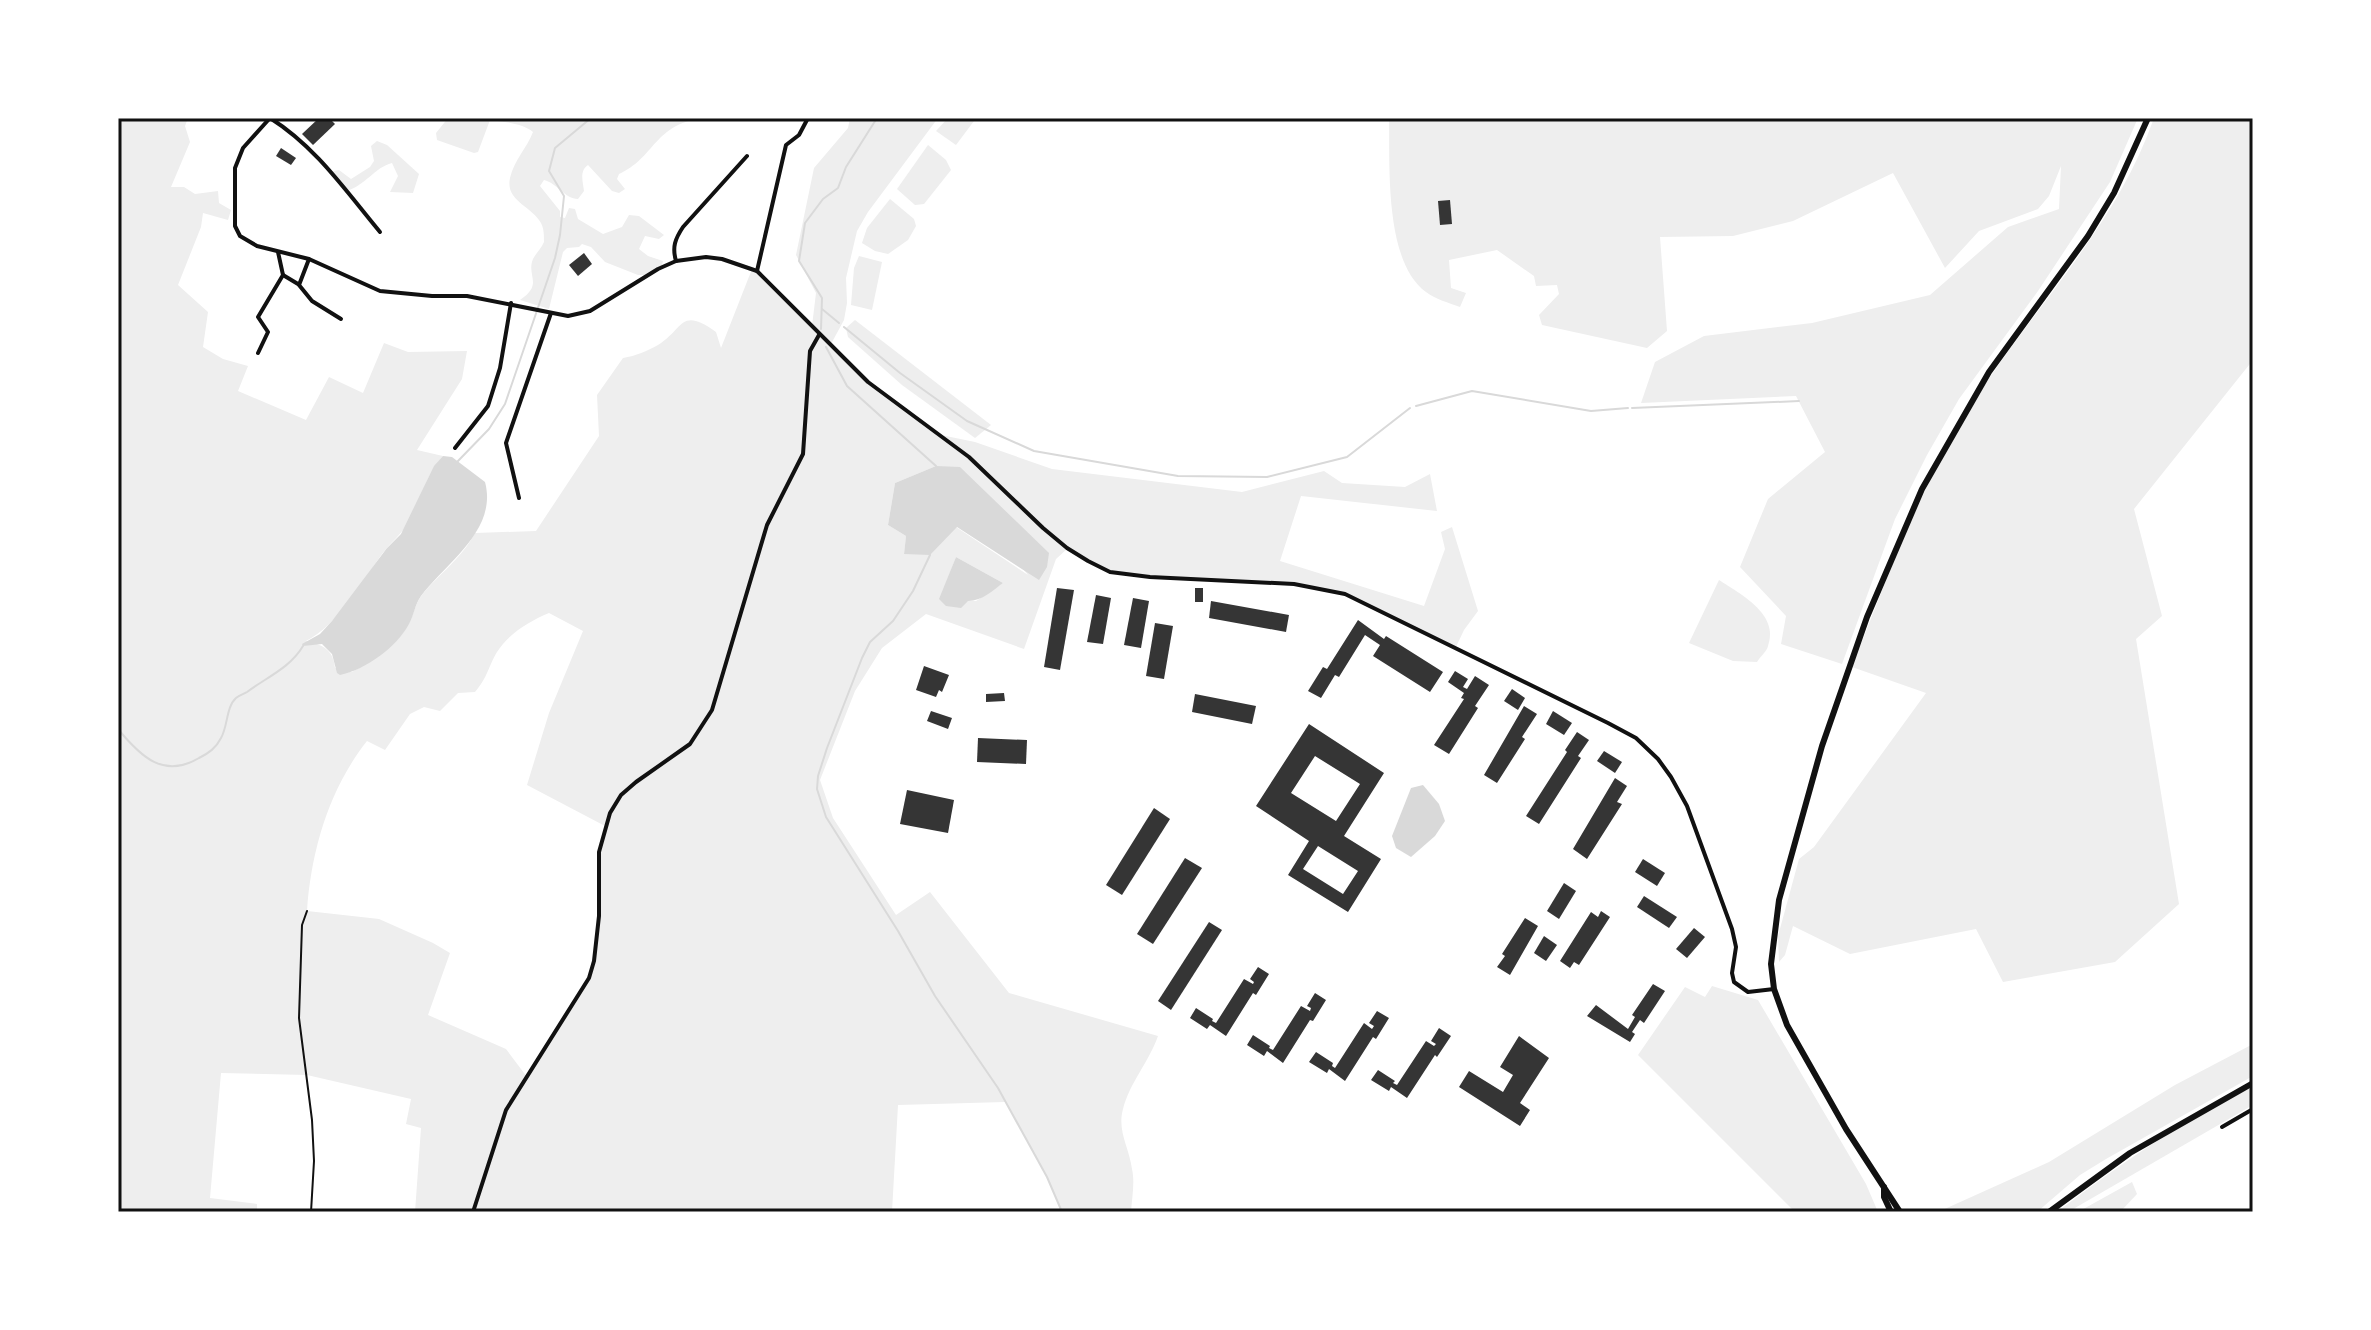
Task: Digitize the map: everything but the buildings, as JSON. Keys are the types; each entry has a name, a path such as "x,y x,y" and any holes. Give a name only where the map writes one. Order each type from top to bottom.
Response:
{"main road":[{"path":"1900,1212 1846,1129 1787,1025 1774,989 1771,957 1773,935 1790,857 1822,746 1867,617 1922,489 1989,372 2088,236 2114,193 2148,118"},
{"path":"2049,1212 2130,1153 2253,1083"},
{"path":"1884,1187 1884,1197 1891,1212"}],"street":[{"path":"380,232 316,154 271,118 243,148 235,168 234,222 242,238 257,246 309,259 380,291 467,296 568,316 590,311 676,261 706,257 757,271 867,382 969,457 1043,528 1088,561 1110,572 1294,584 1345,594 1636,738 1658,759 1687,806 1732,929 1736,947 1732,973 1734,982 1748,992 1774,989"},
{"path":"757,271 786,145 799,135 808,118"},
{"path":"676,261 675,239 683,227 747,156"},
{"path":"258,353 268,332 258,317 283,275 278,252"},
{"path":"299,285 309,259"},
{"path":"283,275 299,285 312,301 341,319"},
{"path":"455,448 488,406 500,368 511,303"},
{"path":"519,498 506,443 551,313"},
{"path":"473,1212 506,1110 589,978 599,916 599,852 610,813 621,795 636,782 690,744 712,710 767,525 803,454 810,351 820,334"},
{"path":"2222,1127 2253,1109"}],"path":[{"path":"307,911 302,925 299,1018 312,1120 314,1161 311,1212"}],"shaded area":[{"path":"118,118 188,118 185,126 190,142 171,187 184,187 195,194 218,191 219,203 231,210 228,220 203,213 201,227 178,285 208,312 203,347 223,359 248,366 238,391 306,420 329,377 363,393 384,343 408,352 467,351 462,379 417,450 443,456 428,479 409,521 339,614 306,641 326,649 332,656 335,668 352,672 392,645 411,620 422,595 457,558 475,533 536,531 599,436 597,395 623,358 658,345 689,320 704,324 716,332 721,348 752,269 812,326 816,293 796,255 814,168 848,128 850,118 938,118 857,231 846,278 844,320 831,344 868,382 941,435 975,442 1052,469 1242,492 1324,471 1342,483 1405,487 1430,474 1437,511 1301,496 1280,561 1424,606 1445,549 1441,532 1452,527 1478,611 1455,649 1345,594 1294,584 1110,572 1067,549 1056,559 1024,649 926,614 882,648 855,691 820,780 833,818 896,915 930,892 1009,993 1158,1036 1123,1109 1122,1132 1133,1174 1131,1212 1062,1212 1047,1177 1005,1102 898,1105 892,1212 415,1212 421,1128 406,1124 411,1099 307,1075 221,1073 210,1198 257,1204 257,1212 118,1212","holes":["936,466 1028,575 956,527 904,554 906,536 888,525 895,483","956,557 1003,583 976,601 940,599","549,613 583,631 549,713 527,785 605,826 596,940 589,978 527,1077 506,1049 428,1015 450,953 379,919 307,911 313,866 324,822 342,779 367,741 385,750 410,714 424,707 440,711 458,693 475,692 502,645 520,628"]},
{"path":"448,118 703,118 674,127 631,167 619,174 617,179 625,189 619,193 612,191 588,165 583,173 584,191 578,199 544,180 540,186 560,211 560,217 565,218 569,208 575,209 578,219 603,234 622,227 629,215 639,216 664,235 659,239 645,236 639,249 663,261 662,265 646,275 638,275 605,262 591,247 582,244 563,252 549,309 520,300 531,289 531,265 544,242 541,223 515,198 510,186 514,165 533,132 518,125 490,120 478,152 474,153 437,140 436,133"},
{"path":"948,118 971,118 974,121 956,145 936,131"},
{"path":"1389,118 2138,118 2110,182 2038,291 1959,399 1927,455 1895,519 1842,664 1781,644 1786,616 1740,567 1768,499 1825,452 1796,396 1641,403 1655,362 1704,336 1812,323 1930,295 2008,227 2059,209 2061,166 2049,196 2038,209 1979,231 1945,268 1893,173 1793,221 1733,236 1660,237 1667,331 1647,348 1542,325 1539,315 1559,294 1557,285 1536,286 1534,276 1497,250 1449,260 1451,288 1466,293 1460,307 1426,292 1412,278 1396,236 1390,185"},
{"path":"2154,118 2253,118 2253,360 2134,509 2162,616 2136,639 2179,904 2115,962 2003,982 1976,929 1850,954 1793,926 1785,955 1779,962 1778,936 1799,859 1814,847 1926,693 1852,667 1918,506 1966,414 2117,197"},
{"path":"377,141 387,145 419,174 413,193 390,192 398,176 392,163 346,191 333,171 339,170 351,179 370,167 374,161 371,146"},
{"path":"928,145 946,160 951,170 924,204 915,205 897,189"},
{"path":"890,199 914,219 916,226 908,240 888,254 862,243 867,228"},
{"path":"859,256 882,262 872,310 851,305 854,268"},
{"path":"855,320 991,425 975,438 902,385 848,337 846,328"},
{"path":"443,456 452,457 485,482 487,499 477,530 421,596 409,624 397,641 370,663 340,675 332,654 322,644 302,644 320,634 332,621 401,534 434,466"},
{"path":"936,466 960,467 1049,553 1047,567 1039,580 957,527 930,555 904,554 906,536 888,525 895,483"},
{"path":"956,557 1003,583 982,597 968,601 961,608 946,606 939,599"},
{"path":"1719,580 1756,606 1768,624 1768,646 1757,662 1733,661 1689,643"},
{"path":"1423,785 1439,804 1445,821 1435,836 1411,857 1396,848 1392,836 1411,788"},
{"path":"1712,986 1758,1000 1866,1184 1878,1212 1795,1212 1638,1055 1685,987 1705,997"},
{"path":"2253,1044 2253,1076 2080,1175 2037,1212 1938,1212 2049,1162 2175,1085"},
{"path":"2253,1087 2253,1105 2068,1212 2057,1212 2152,1144"},
{"path":"2132,1182 2137,1194 2120,1212 2078,1212"}],"waterway":[{"path":"458,461 489,429 505,404 560,235 564,196 549,171 555,148 591,118"},
{"path":"821,329 822,298 799,261 805,223 823,199 838,188 846,167 877,118"},
{"path":"822,309 839,323"},
{"path":"844,327 900,373 967,421 1034,451 1178,476 1267,477 1347,457 1410,408"},
{"path":"826,347 847,386 936,466"},
{"path":"1416,406 1472,391 1591,411 1628,408"},
{"path":"1632,408 1799,401"},
{"path":"930,555 913,591 893,621 870,642 862,658 827,748 817,789 826,817 935,996 998,1088 1047,1177 1062,1212"},
{"path":"118,729 135,748 154,762 175,766 186,764 217,745 230,706 236,698 285,666 303,646"}]}
